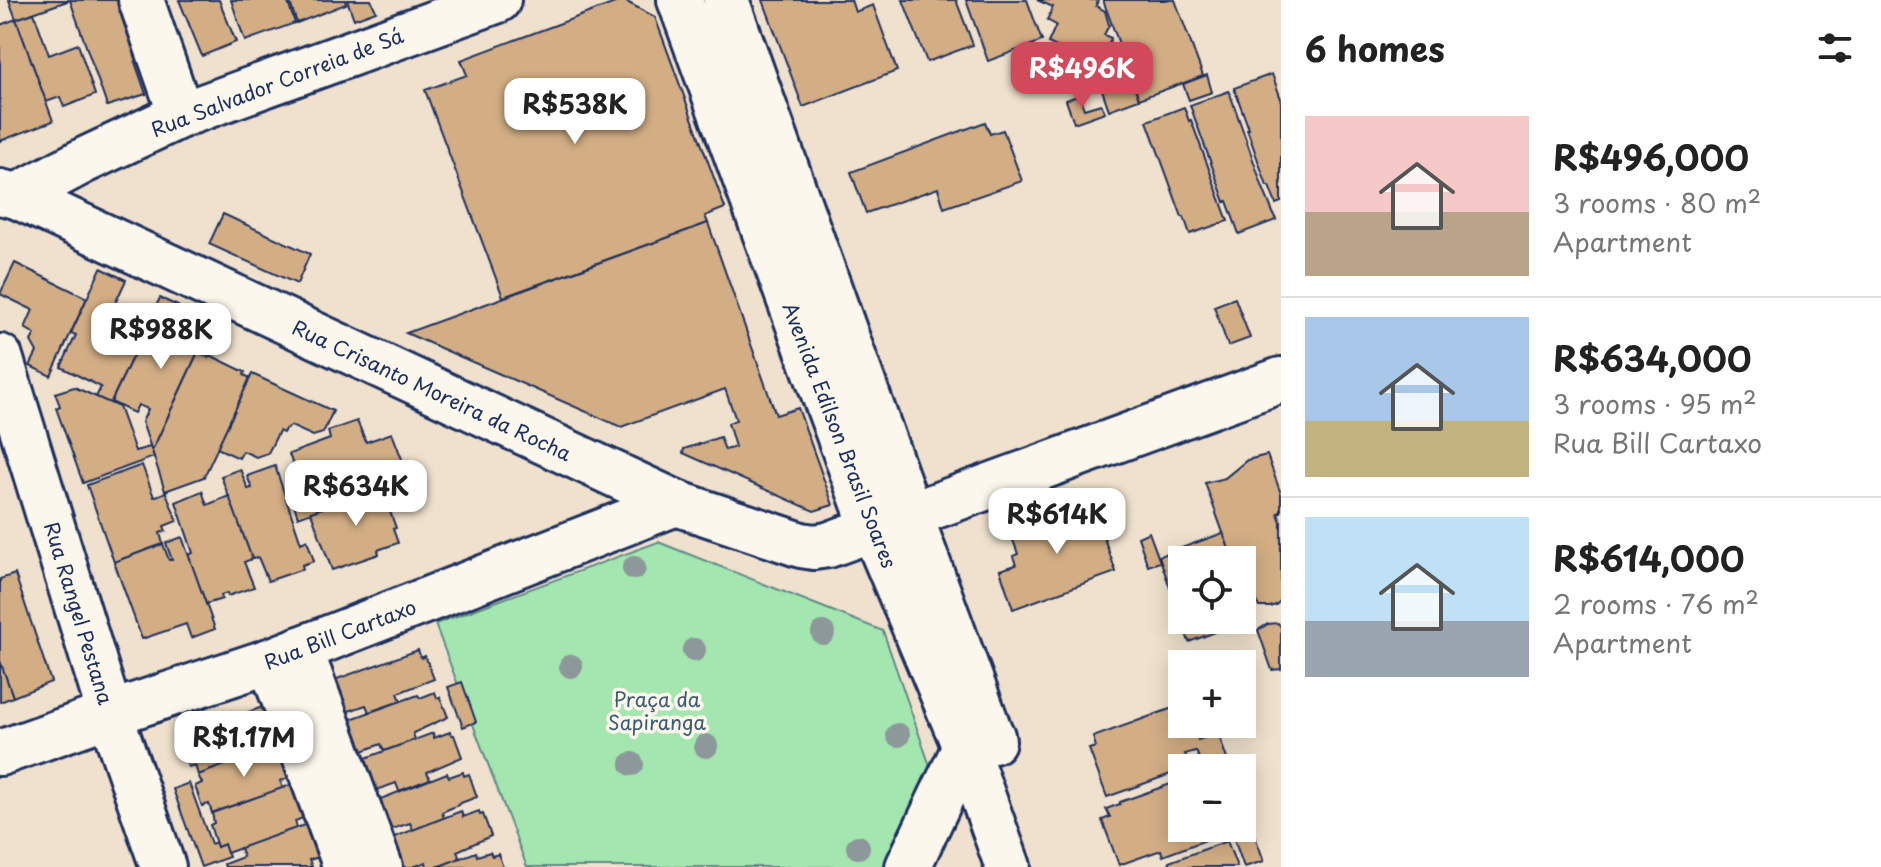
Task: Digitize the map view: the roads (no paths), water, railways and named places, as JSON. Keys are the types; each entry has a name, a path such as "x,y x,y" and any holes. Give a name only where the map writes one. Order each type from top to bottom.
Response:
{"street":[{"path":"141,0 181,115"},
{"name":"Rua Salvador Correia de Sá","path":"8,194 181,115 430,12 498,0"},
{"name":"Avenida Edilson Brasil Soares","path":"680,0 978,741 1039,867"},
{"name":"Avenida Edilson Brasil Soares","path":"726,0 891,522"},
{"name":"Rua Crisanto Moreira da Rocha","path":"8,194 676,503 814,547 828,545 1281,380"},
{"name":"Rua Rangel Pestana","path":"0,357 110,714 163,867"},
{"name":"Rua Bill Cartaxo","path":"0,753 285,655 676,503"},
{"path":"285,655 346,867"},
{"path":"285,655 380,867"},
{"path":"908,867 978,741"},
{"name":"Avenida Edilson Brasil Soares","path":"978,741 1008,867"}],"park label":[{"name":"Praça da Sapiranga","path":"657,710"}]}
